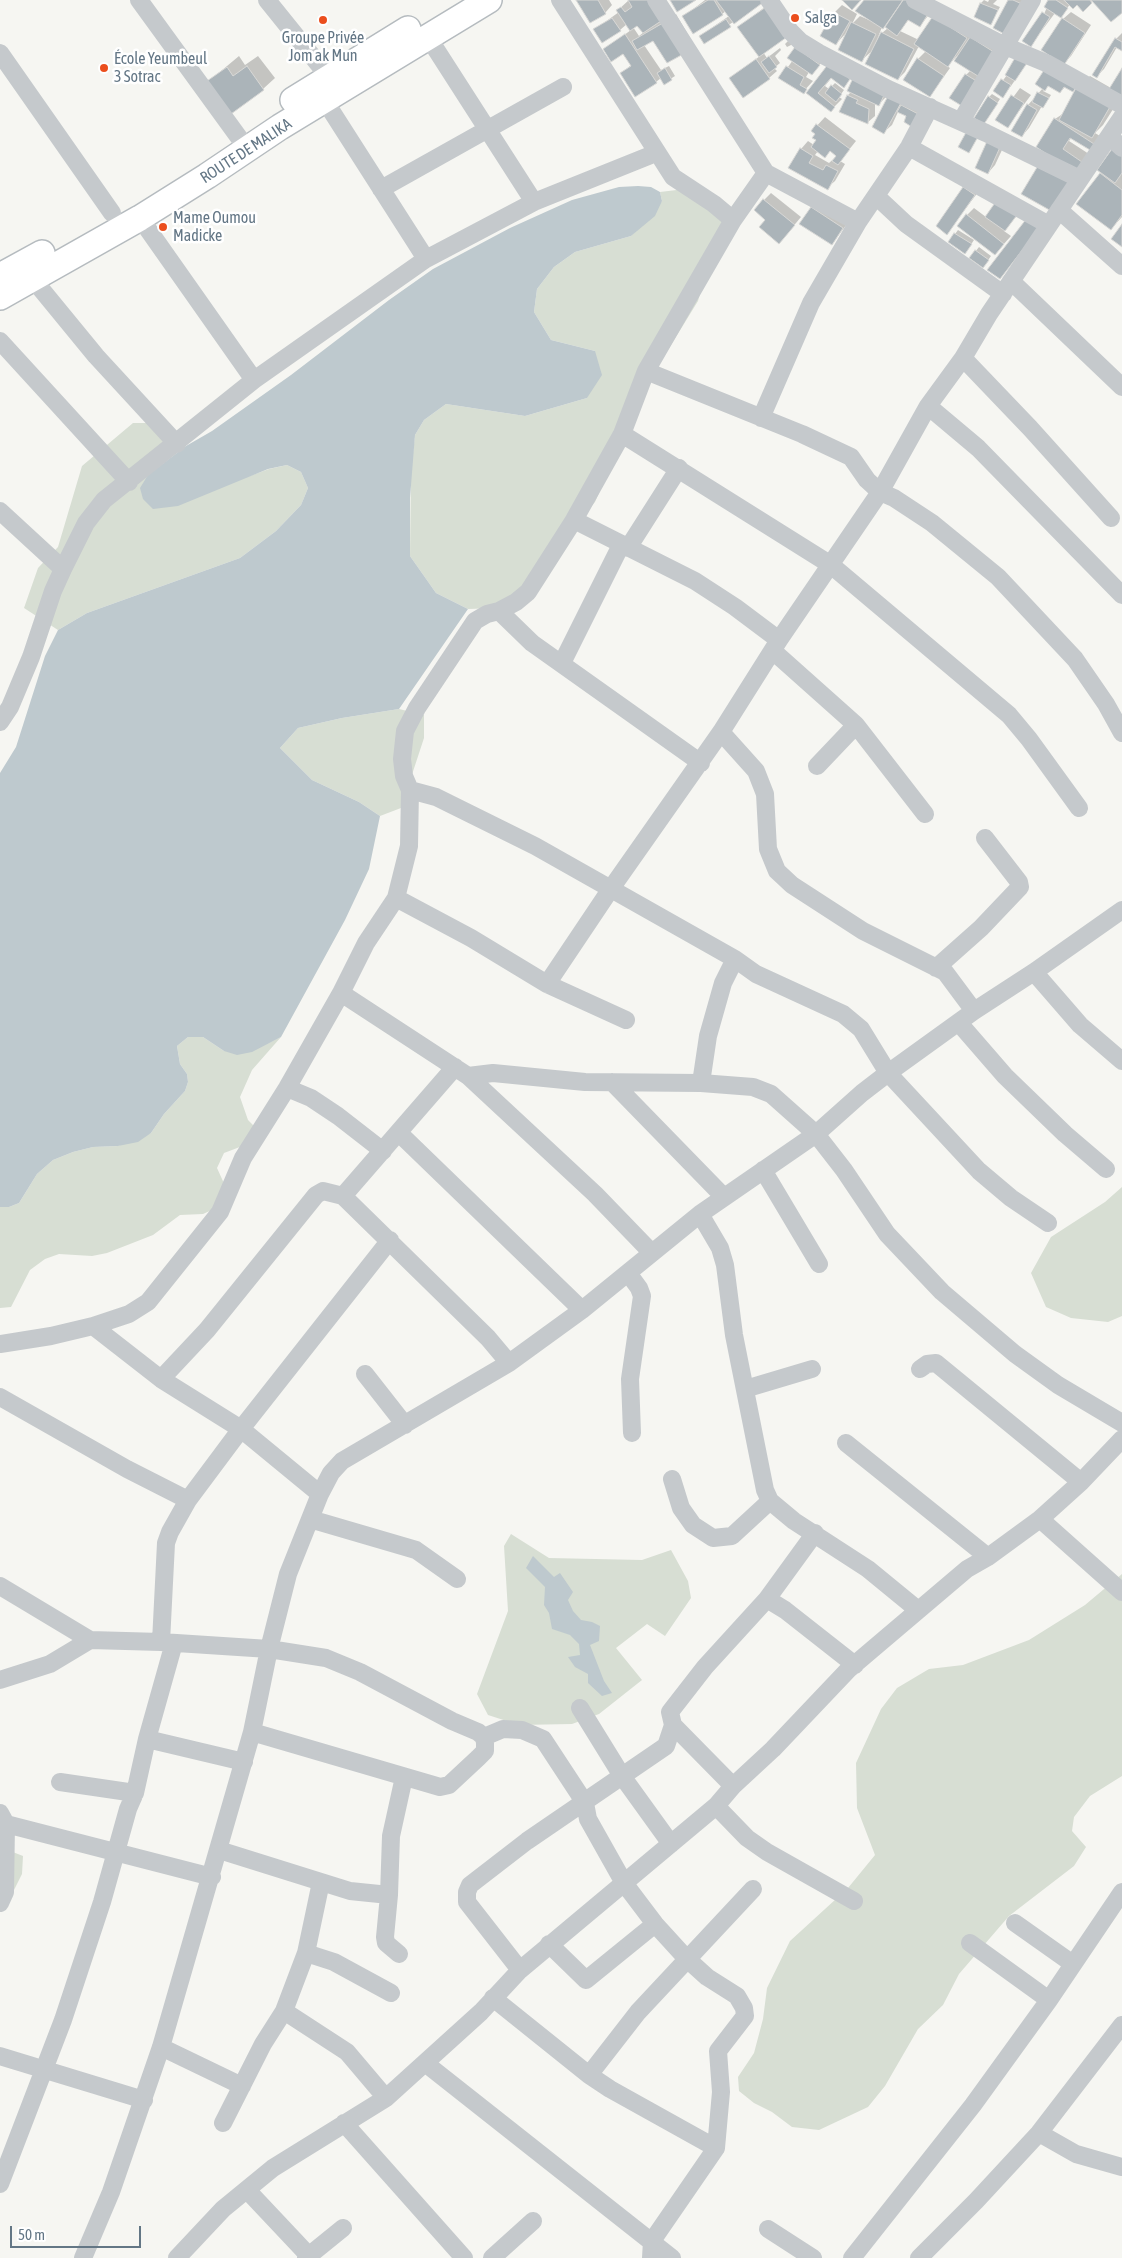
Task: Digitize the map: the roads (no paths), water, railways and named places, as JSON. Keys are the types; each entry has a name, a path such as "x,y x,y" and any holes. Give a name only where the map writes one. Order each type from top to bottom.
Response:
{"main road":[{"name":"ROUTE DE MALIKA","path":"0,298 140,218 330,77 455,0"},
{"name":"ROUTE DE MALIKA","path":"0,276 243,143 280,127 489,0"}],"street":[{"path":"138,0 243,143"},
{"path":"268,0 330,77"},
{"path":"560,0 574,19 656,153 673,177 714,204 733,220"},
{"path":"656,0 766,173 858,222"},
{"path":"769,0 790,31 801,42 840,64 1080,179"},
{"path":"915,0 1054,68 1122,105"},
{"path":"961,121 1032,0"},
{"path":"428,37 534,202"},
{"path":"0,53 112,213"},
{"path":"381,189 563,87"},
{"path":"325,101 426,259"},
{"path":"761,418 811,303 858,222 909,147 930,107"},
{"path":"548,984 610,890 722,732 776,646 880,492 928,406 963,358 1007,287 1080,179 1116,142 1122,117"},
{"path":"909,147 1049,225"},
{"path":"0,722 5,702 31,657 51,596 63,569 86,523 104,500 177,444 254,380 426,259 534,202 656,153"},
{"path":"0,1344 51,1336 93,1326 129,1314 148,1302 220,1212 243,1158 287,1088 341,993 366,943 396,898 409,846 410,790 404,776 402,759 405,731 417,708 475,621 487,614 499,612 528,592 574,520 622,434 646,371 733,220 766,173"},
{"path":"876,196 906,224 1007,287 1122,388"},
{"path":"1059,210 1122,266"},
{"path":"140,218 254,380"},
{"path":"32,278 85,344 177,444"},
{"path":"0,341 129,482"},
{"path":"963,358 1030,428 1111,518"},
{"path":"646,371 802,434 851,457 867,480 880,492 894,498 932,523 998,577 1075,659 1106,704 1122,733"},
{"path":"928,406 978,448 1122,595"},
{"path":"622,434 831,565 1009,715 1029,739 1079,808"},
{"path":"562,662 624,547 679,468"},
{"path":"0,511 63,569"},
{"path":"574,520 624,547 658,561 695,581 735,607 856,725 924,814"},
{"path":"499,612 532,643 562,662 701,762"},
{"path":"817,766 856,725"},
{"path":"722,732 756,771 765,794 768,850 777,871 792,885 863,931 945,972 974,1011"},
{"path":"410,790 436,797 535,846 735,959 756,974 843,1014 861,1029 888,1073 979,1171 1011,1198 1048,1223"},
{"path":"936,968 981,928 1020,887 1019,882 986,838"},
{"path":"396,898 471,938 548,984 626,1020"},
{"path":"83,2258 111,2192 161,2047 244,1762 288,1574 320,1494 331,1473 342,1461 509,1362 582,1310 700,1214 816,1134 888,1073 974,1011 1119,918"},
{"path":"701,1083 708,1036 718,1000 735,959"},
{"path":"1034,972 1080,1025 1122,1061"},
{"path":"341,993 462,1072 595,1194 652,1253"},
{"path":"959,1023 1006,1076 1065,1134 1106,1170"},
{"path":"343,1196 399,1133 462,1072 493,1073 585,1082 701,1083 753,1087 771,1094 816,1134 844,1170 887,1234 942,1292 1015,1354 1058,1385 1122,1423"},
{"path":"612,1082 724,1197"},
{"path":"287,1088 311,1098 338,1116 383,1151"},
{"path":"399,1133 582,1310"},
{"path":"763,1170 819,1264"},
{"path":"161,1379 207,1330 316,1195 323,1191 343,1196 390,1240 488,1338 509,1362"},
{"path":"700,1214 720,1248 725,1264 734,1335 765,1490 770,1500 794,1521 815,1533 868,1570 918,1610"},
{"path":"0,2184 8,2143 43,2069 63,2020 134,1793 167,1642 166,1543 170,1532 188,1500 241,1429 390,1240"},
{"path":"628,1273 639,1288 642,1296 630,1379 632,1433"},
{"path":"93,1326 161,1379 241,1429 320,1494"},
{"path":"920,1369 926,1364 936,1363 1081,1482"},
{"path":"745,1389 812,1370"},
{"path":"365,1374 405,1425"},
{"path":"0,1397 127,1470 188,1500"},
{"path":"181,2257 205,2226 273,2168 386,2098 481,2012 520,1970 549,1944 716,1806 733,1786 773,1749 855,1665 967,1569 988,1557 1040,1519 1081,1482 1122,1439"},
{"path":"846,1443 988,1557"},
{"path":"672,1479 681,1508 693,1525 713,1538 732,1536 770,1500"},
{"path":"310,1519 416,1550 457,1579"},
{"path":"1040,1519 1122,1592"},
{"path":"520,1970 467,1902 467,1892 470,1885 527,1841 666,1746 673,1725 670,1712 705,1667 767,1599 815,1533"},
{"path":"0,1586 90,1640 167,1642 269,1649 326,1658 352,1668 452,1721 478,1732 484,1737 485,1751 449,1785 440,1787 252,1732"},
{"path":"767,1599 785,1610 855,1665"},
{"path":"0,1680 50,1664 90,1640"},
{"path":"580,1708 622,1776 671,1844"},
{"path":"673,1725 733,1786"},
{"path":"484,1737 503,1729 522,1730 543,1739 585,1802 588,1819 624,1883 655,1924 686,1958 706,1977 737,1996 744,2008 745,2016 718,2051 721,2092 716,2148 652,2250"},
{"path":"147,1739 244,1762"},
{"path":"399,1954 386,1942 385,1937 389,1895 391,1836 404,1777"},
{"path":"60,1782 134,1793"},
{"path":"716,1806 747,1838 854,1901"},
{"path":"0,1903 5,1892 3,1818 212,1877"},
{"path":"219,1850 350,1891 389,1895"},
{"path":"223,2123 263,2044 284,2011 306,1953 321,1882"},
{"path":"590,2075 638,2012 686,1958 752,1889"},
{"path":"852,2258 973,2105 1049,2000 1122,1892"},
{"path":"1015,1922 1073,1964"},
{"path":"549,1944 586,1980 655,1924"},
{"path":"970,1943 1049,2000"},
{"path":"306,1953 334,1962 392,1993"},
{"path":"493,1998 590,2075 618,2093 716,2148"},
{"path":"284,2011 347,2052 386,2098"},
{"path":"919,2258 976,2201 1039,2133 1122,2025"},
{"path":"161,2047 242,2086"},
{"path":"0,2056 144,2100"},
{"path":"425,2063 575,2183 652,2250 672,2258"},
{"path":"344,2123 464,2258"},
{"path":"1039,2133 1076,2154 1122,2167"},
{"path":"247,2190 308,2257 343,2228"},
{"path":"492,2258 532,2220"},
{"path":"768,2229 813,2258"}],"place":[{"name":"Salga","path":"795,18"},
{"name":"Groupe Privée Jom ak Mun","path":"323,20"},
{"name":"École Yeumbeul 3 Sotrac","path":"104,68"},
{"name":"Mame Oumou Madicke","path":"163,227"}]}
